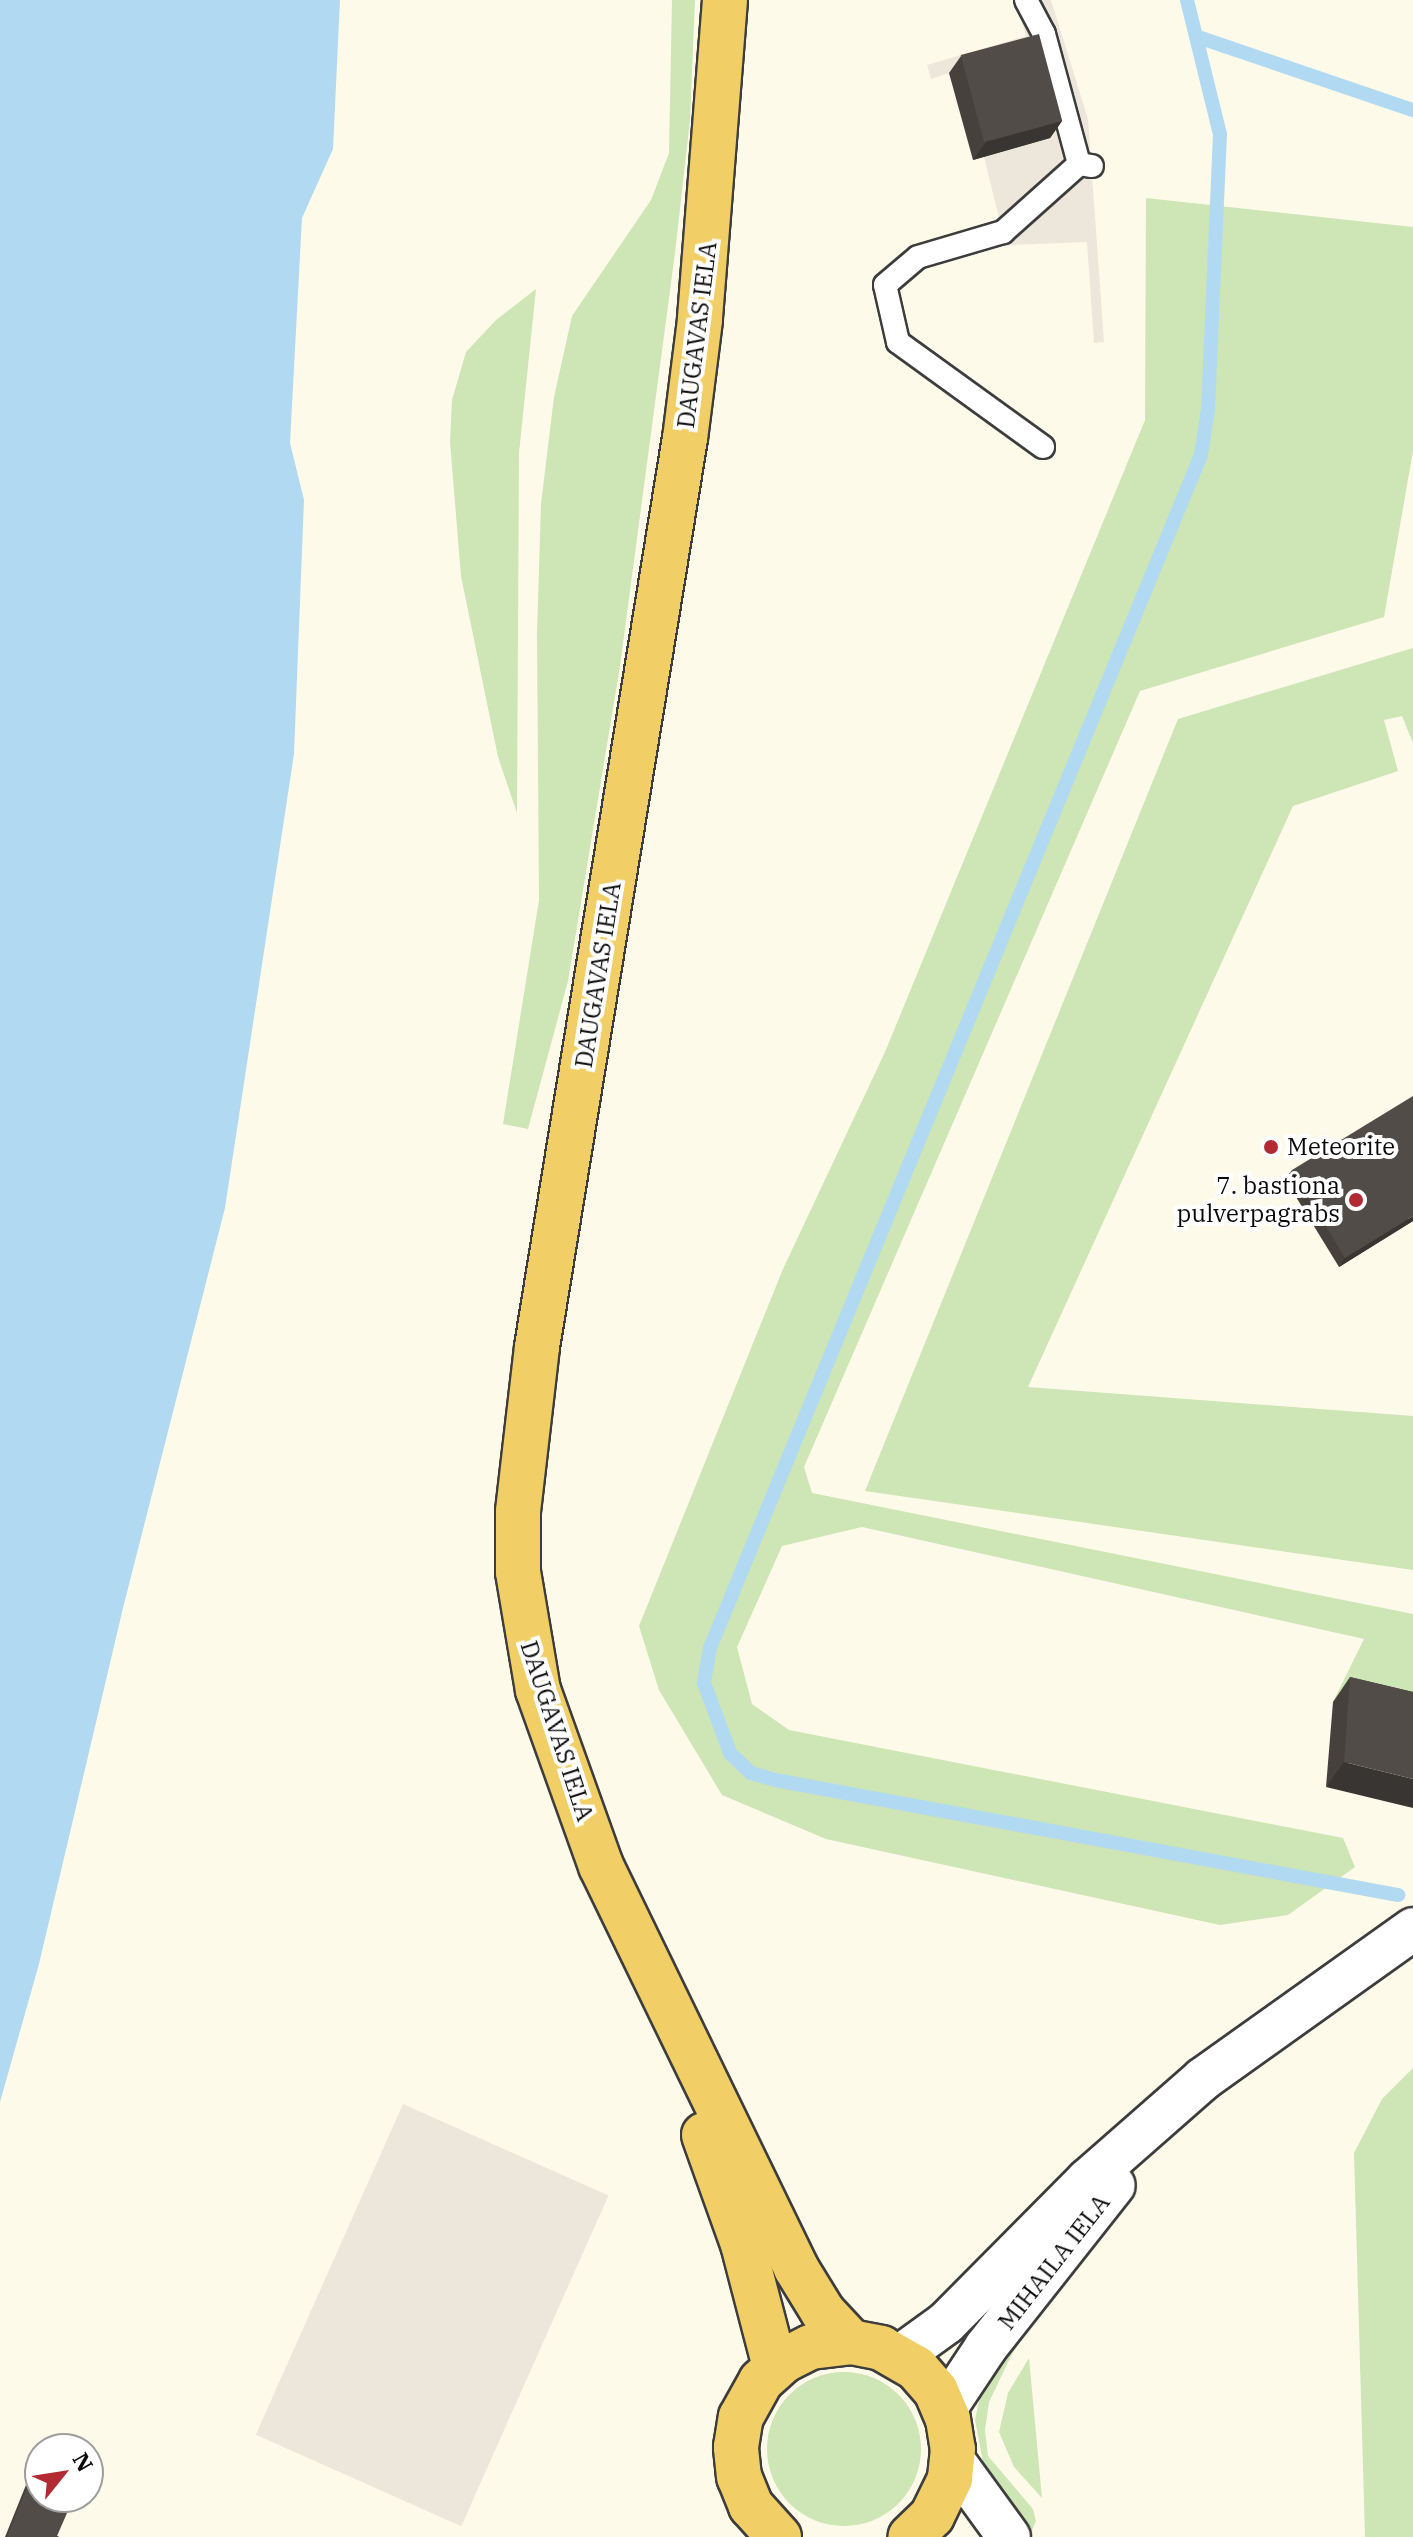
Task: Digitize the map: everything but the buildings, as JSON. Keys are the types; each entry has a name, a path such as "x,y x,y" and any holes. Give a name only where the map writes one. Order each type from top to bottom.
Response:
{"main road":[{"name":"DAUGAVAS IELA","path":"725,0 702,304 685,438 537,1347 518,1512 521,1610 538,1690 601,1866 796,2268 823,2312 851,2342"},
{"name":"DAUGAVAS IELA","path":"633,1933 743,2244 775,2367"},
{"path":"768,2532 742,2487 736,2447 749,2398 775,2367 811,2347 851,2342 899,2357 930,2383 945,2409 953,2460 942,2498 910,2537"}],"street":[{"name":"MIHAILA IELA","path":"899,2357 946,2323 1088,2180 1259,2036 1413,1929"},
{"name":"MIHAILA IELA","path":"945,2409 986,2347 1164,2116"},
{"path":"953,2460 1009,2537"}],"lane":[{"path":"1026,0 1044,34 1085,165 1003,232 918,257 885,285 898,342 1043,447"}],"green space":[{"path":"672,0 695,0 690,120 675,253 620,666 568,981 528,1129 503,1124 539,900 537,633 541,504 554,397 572,316 651,200 669,153"},
{"path":"1146,198 1413,227 1413,451 1384,617 1140,691 804,1467 812,1493 1413,1614 1413,1721 1333,1702 1364,1639 862,1527 782,1546 737,1647 752,1704 789,1730 1343,1838 1355,1867 1288,1915 1220,1925 826,1839 722,1795 659,1690 639,1626 783,1269 885,1052 1145,420"},
{"path":"536,289 519,453 517,813 498,757 461,576 450,442 452,400 466,352 496,320"},
{"path":"1413,648 1413,743 1402,716 1384,720 1398,771 1293,806 1028,1387 1413,1416 1413,1570 865,1491 1178,719"},
{"path":"1413,2068 1413,2537 1365,2537 1354,2153 1382,2099"},
{"path":"1056,2283 1011,2356 989,2402 985,2430 988,2456 1033,2509 1036,2521 1029,2537 984,2467 975,2420 981,2392"},
{"path":"1029,2358 1042,2498 1014,2467 999,2432 1008,2393"},
{"path":"844,2372 873,2378 898,2395 915,2420 921,2449 915,2478 898,2503 873,2520 844,2526 815,2520 790,2503 773,2478 767,2449 773,2420 790,2395 815,2378"}],"shaded area":[{"path":"1051,0 1088,119 1104,342 1094,343 1087,242 1007,245 999,218 984,157 1050,138 949,73 931,79 927,65 1026,36 1017,5"},
{"path":"403,2104 609,2196 461,2526 256,2435"}],"water":[{"path":"0,0 340,0 333,149 302,218 290,443 304,500 294,754 225,1208 123,1608 39,1964 0,2102"}],"waterway":[{"path":"1187,0 1220,134 1208,409 1201,455 710,1648 704,1683 730,1753 751,1773 775,1780 1398,1895"},
{"path":"1198,37 1413,110"}],"place":[{"name":"Meteorite","path":"1271,1147"},
{"name":"7. bastiona pulverpagrabs","path":"1356,1200"}]}
